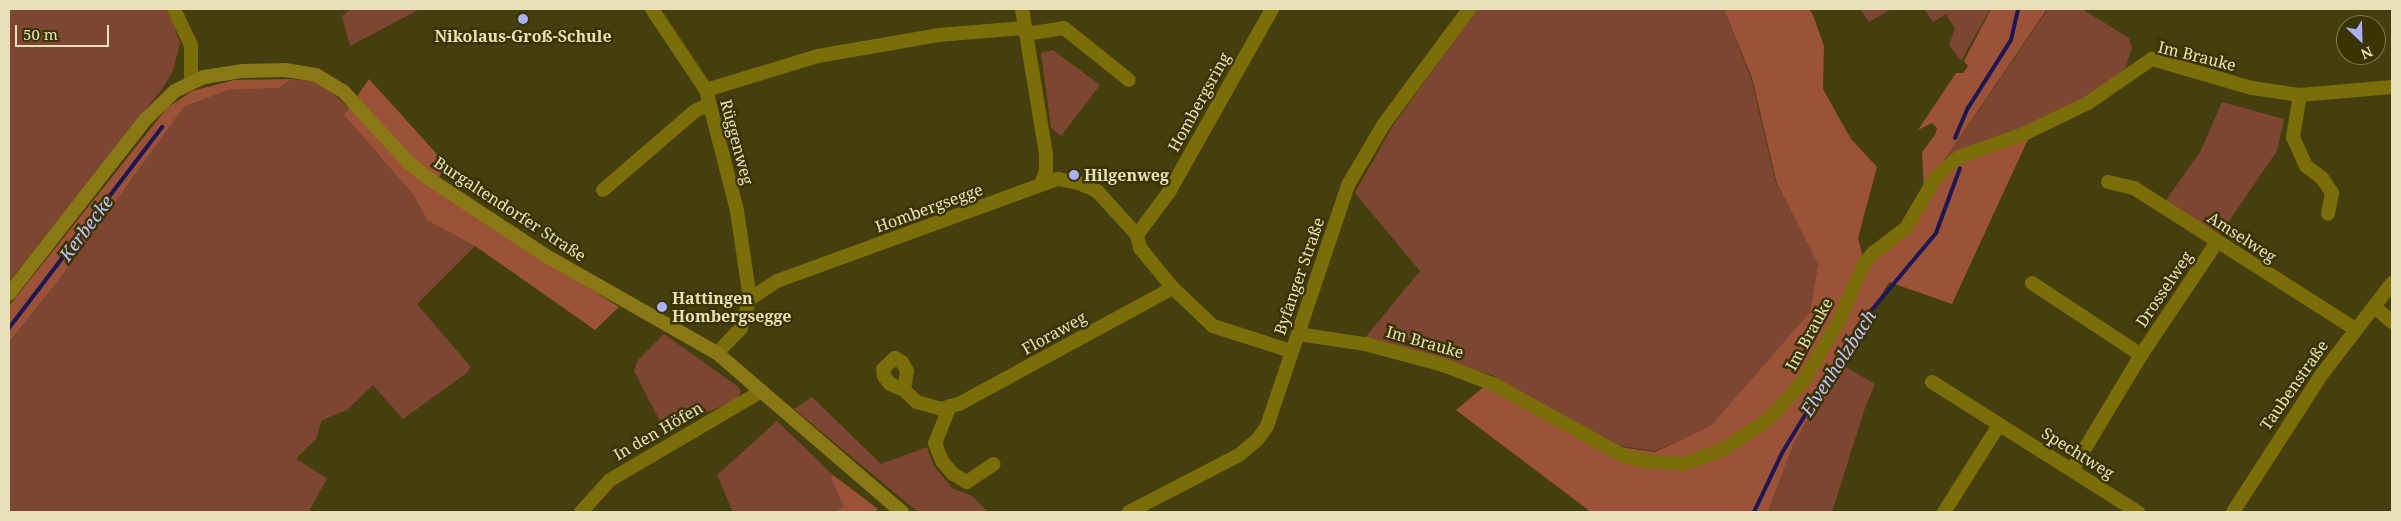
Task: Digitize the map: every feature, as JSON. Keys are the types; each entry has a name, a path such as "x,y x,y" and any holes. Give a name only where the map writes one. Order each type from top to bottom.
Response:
{"main road":[{"name":"Burgaltendorfer Straße","path":"9,294 150,114 170,94 191,82 219,74 270,70 299,72 325,79 343,91 408,162 428,178 548,257 717,353 762,391 845,467 902,512"}],"street":[{"path":"174,9 191,45 191,82"},
{"name":"Rüggenweg","path":"652,9 706,90 708,105 731,185 750,299"},
{"path":"1022,9 1046,154 1046,171 1041,184"},
{"name":"Hombergsring","path":"1138,235 1169,192 1272,9"},
{"name":"Byfanger Straße","path":"1129,512 1239,455 1257,440 1267,426 1348,185 1384,124 1469,9"},
{"path":"706,90 818,56 938,35 1064,28 1129,80"},
{"name":"Im Brauke","path":"1298,334 1365,344 1460,371 1495,385 1622,455 1643,462 1684,464 1724,450 1776,412 1804,380 1839,321 1863,265 1873,253 1906,228 1936,177 1959,157 2026,133 2088,103 2152,59 2236,84 2300,95 2392,87"},
{"path":"2300,95 2293,137 2306,166 2322,178 2332,193 2328,214"},
{"path":"602,190 695,111 708,105"},
{"path":"1041,184 1058,179 1087,186 1097,191 1138,235 1140,248 1173,288 1213,326 1291,351"},
{"name":"Amselweg","path":"2108,182 2134,188 2355,329"},
{"name":"Hombergsegge","path":"750,299 777,282 1003,200 1041,184"},
{"name":"Drosselweg","path":"2072,470 2141,355 2217,242"},
{"name":"Drosselweg","path":"2032,283 2141,355"},
{"name":"Taubenstraße","path":"2233,512 2278,438 2355,329 2392,283"},
{"name":"Floraweg","path":"950,406 1173,288"},
{"path":"717,353 741,328 750,299"},
{"path":"2374,306 2392,322"},
{"name":"Spechtweg","path":"1932,382 2138,512"},
{"path":"904,390 917,402 941,409 950,406"},
{"name":"In den Höfen","path":"581,512 610,480 762,391"},
{"path":"950,406 935,443 942,461 953,474 967,482 994,464"},
{"path":"1944,512 2000,425"}],"shaded area":[{"path":"9,9 168,9 180,43 173,71 162,89 9,282"},
{"path":"351,9 420,9 350,46 342,16"},
{"path":"1477,9 1724,9 1751,78 1776,183 1818,264 1810,312 1711,427 1655,451 1598,443 1492,375 1364,339 1420,271 1355,193 1392,127"},
{"path":"1724,9 1809,9 1813,15 1824,46 1823,89 1851,139 1877,167 1858,238 1863,257 1836,319 1801,379 1768,417 1722,449 1687,461 1644,459 1599,444 1655,452 1711,426 1810,312 1818,264 1777,184 1752,78"},
{"path":"1860,9 1891,9 1869,22"},
{"path":"1924,9 1990,9 1961,61 1949,45 1955,29 1946,14 1933,22"},
{"path":"1991,9 2047,9 1924,190 1922,152 1935,135 1937,128 1932,123 1918,130 1956,73 1963,73 1968,66 1964,61"},
{"path":"2048,9 2082,9 2129,38 2132,48 2125,69 2113,82 2023,131 1946,158"},
{"path":"1053,50 1100,85 1061,136 1051,128 1041,53"},
{"path":"290,79 312,81 328,89 349,108 344,115 412,193 428,221 475,246 417,304 470,366 468,372 403,419 373,385 347,410 322,420 316,439 296,459 327,478 309,512 9,512 9,342 58,281 184,107 228,90 279,88"},
{"path":"291,79 279,88 228,90 184,107 58,281 9,342 9,306 167,108 192,91 234,80"},
{"path":"369,79 445,163 434,190 619,307 595,330 475,246 428,221 412,193 344,115"},
{"path":"2222,102 2284,119 2277,151 2220,234 2164,203 2200,152"},
{"path":"2030,135 1952,304 1889,282 1793,445 1768,512 1591,512 1456,410 1486,385 1599,450 1688,467 1773,420 1859,279 1940,178 1960,161"},
{"path":"664,334 737,386 741,391 738,399 665,431 634,371 638,360"},
{"path":"1841,364 1875,384 1865,408 1832,512 1768,512 1793,445"},
{"path":"812,397 881,464 927,447 934,466 952,488 972,496 988,512 918,512 794,409"},
{"path":"777,421 833,475 831,479 845,507 833,512 733,512 717,475"},
{"path":"833,475 878,509 875,512 834,512 844,506 831,479"}],"waterway":[{"name":"Elvenholzbach","path":"1955,138 1968,108 2011,40 2018,9"},
{"name":"Kerbecke","path":"9,328 162,127"},
{"name":"Elvenholzbach","path":"1754,512 1782,453 1860,324 1936,233 1960,168"}],"place":[{"name":"Nikolaus-Groß-Schule","path":"523,19"},
{"name":"Hilgenweg","path":"1074,175"},
{"name":"Hattingen Hombergsegge","path":"662,307"}]}
